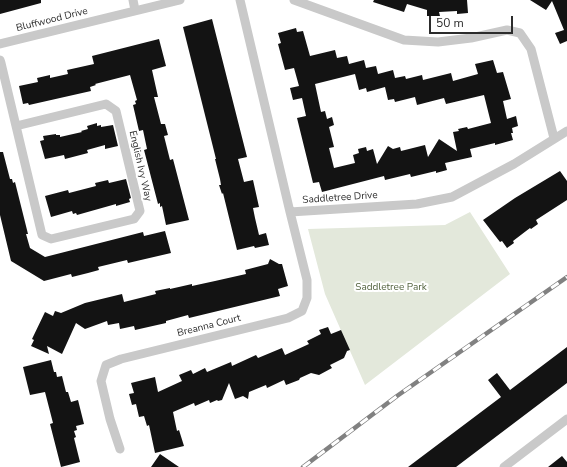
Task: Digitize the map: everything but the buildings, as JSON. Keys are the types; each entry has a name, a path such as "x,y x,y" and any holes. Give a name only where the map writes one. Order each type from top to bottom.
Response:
{"street":[{"path":"133,0 135,10"},
{"name":"Bluffwood Drive","path":"0,44 180,0"},
{"name":"Saddletree Drive","path":"240,0 290,212 417,204 452,197 514,164 567,131"},
{"path":"294,0 404,40 438,42 471,38 507,30 520,34 531,49 554,138"},
{"name":"English Ivy Way","path":"0,60 42,234 51,239 58,238 134,219 140,211 116,111 106,104 16,126"},
{"name":"Breanna Court","path":"120,449 110,419 101,381 106,365 121,359 288,318 302,310 308,298 308,280 290,212"},
{"path":"504,467 567,419"}],"green space":[{"name":"Saddletree Park","path":"470,212 510,274 365,385 325,294 308,229 445,225"}],"railway":[{"path":"303,467 397,396 567,277"}]}
